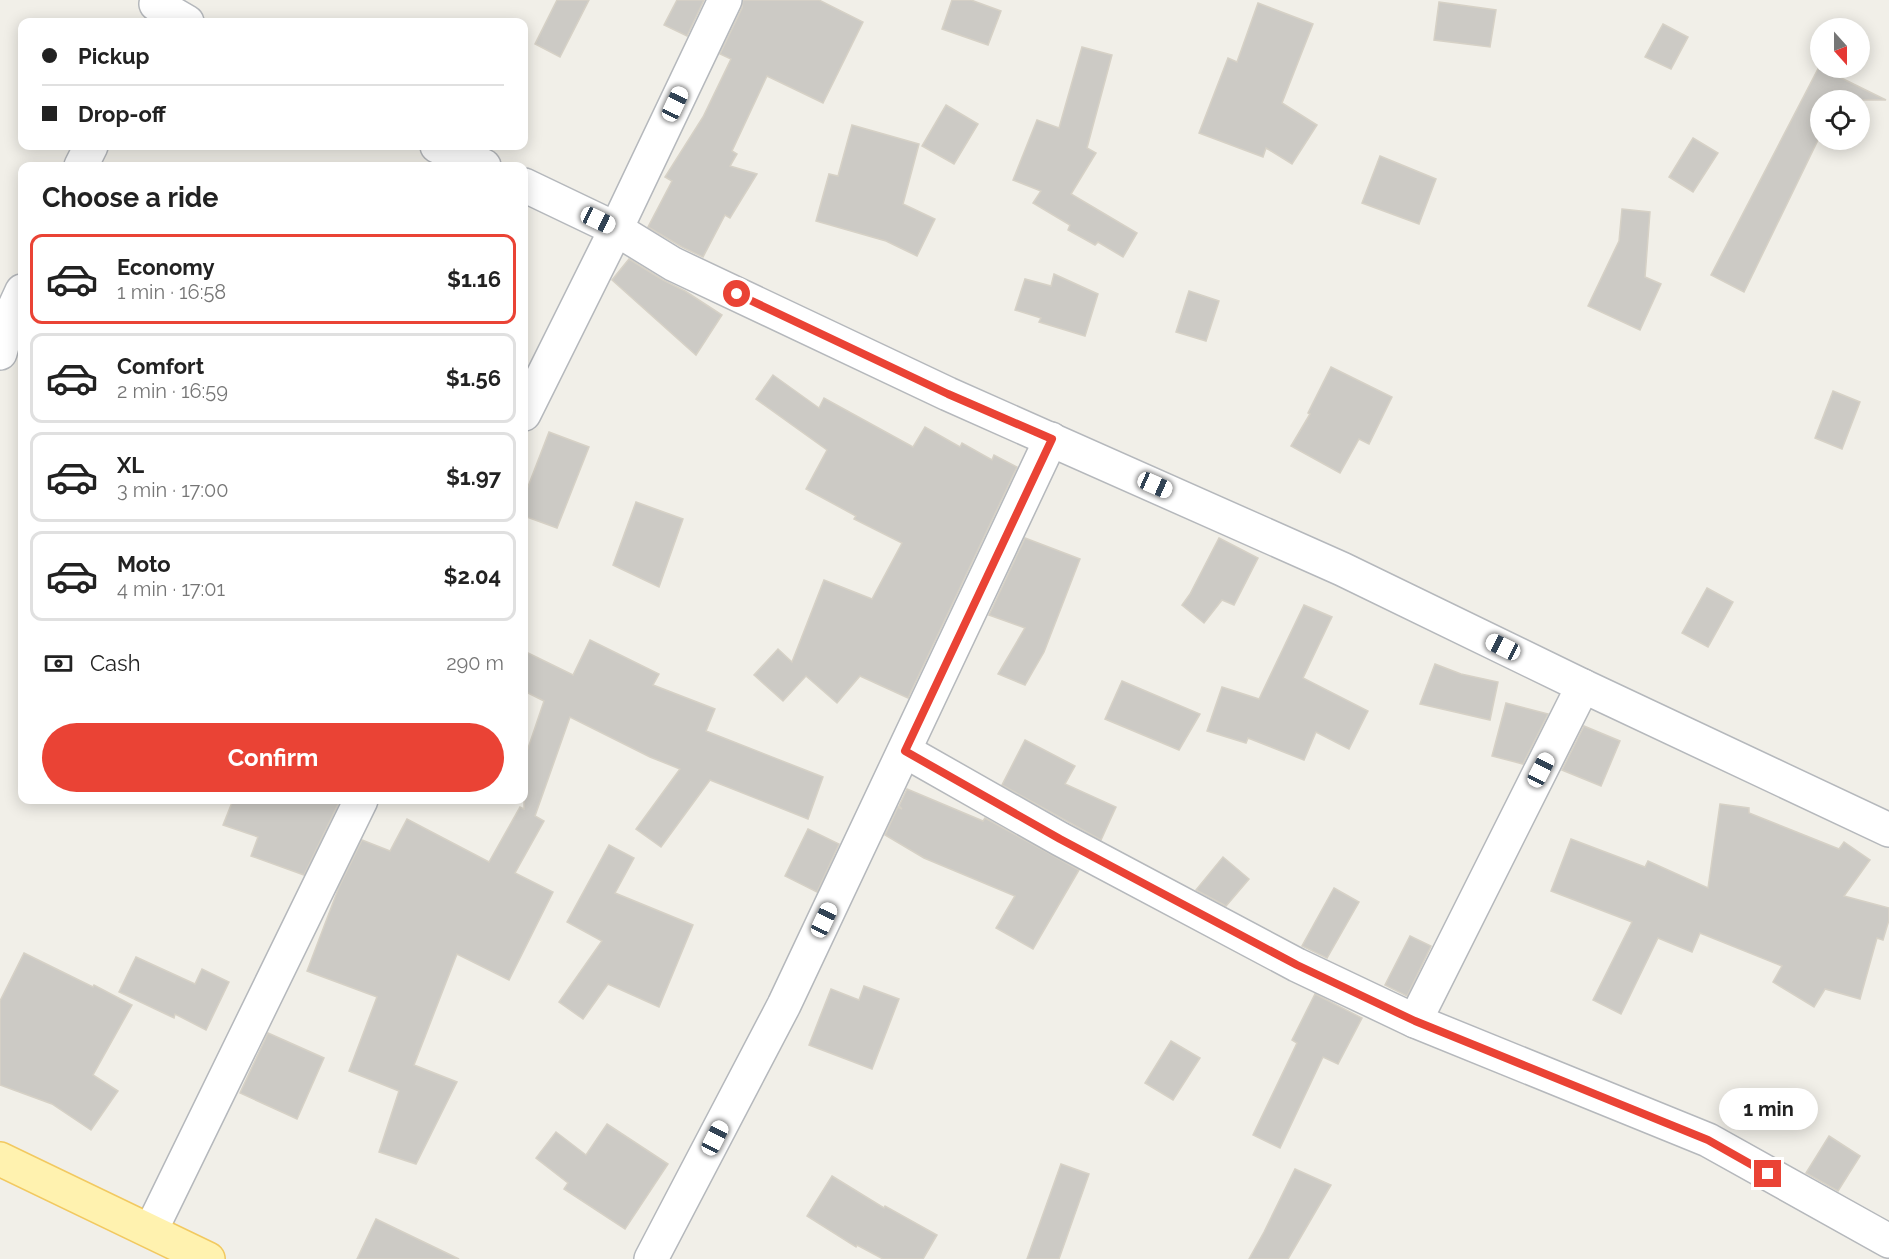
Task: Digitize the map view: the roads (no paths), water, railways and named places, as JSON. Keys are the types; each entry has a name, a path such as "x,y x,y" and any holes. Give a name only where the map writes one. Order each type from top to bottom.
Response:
{"main road":[{"path":"0,1159 208,1259"}],"street":[{"path":"528,406 616,229 725,0"},
{"path":"154,9 177,18"},
{"path":"446,150 475,162"},
{"path":"528,187 616,229 673,264 948,394 1342,568 1583,686 1889,830"},
{"path":"0,352 10,317 18,300"},
{"path":"651,1259 784,1005 1052,439"},
{"path":"1415,1021 1583,686"},
{"path":"905,751 1060,839 1287,960 1415,1021 1708,1140 1889,1241"},
{"path":"151,1230 359,804"}]}
